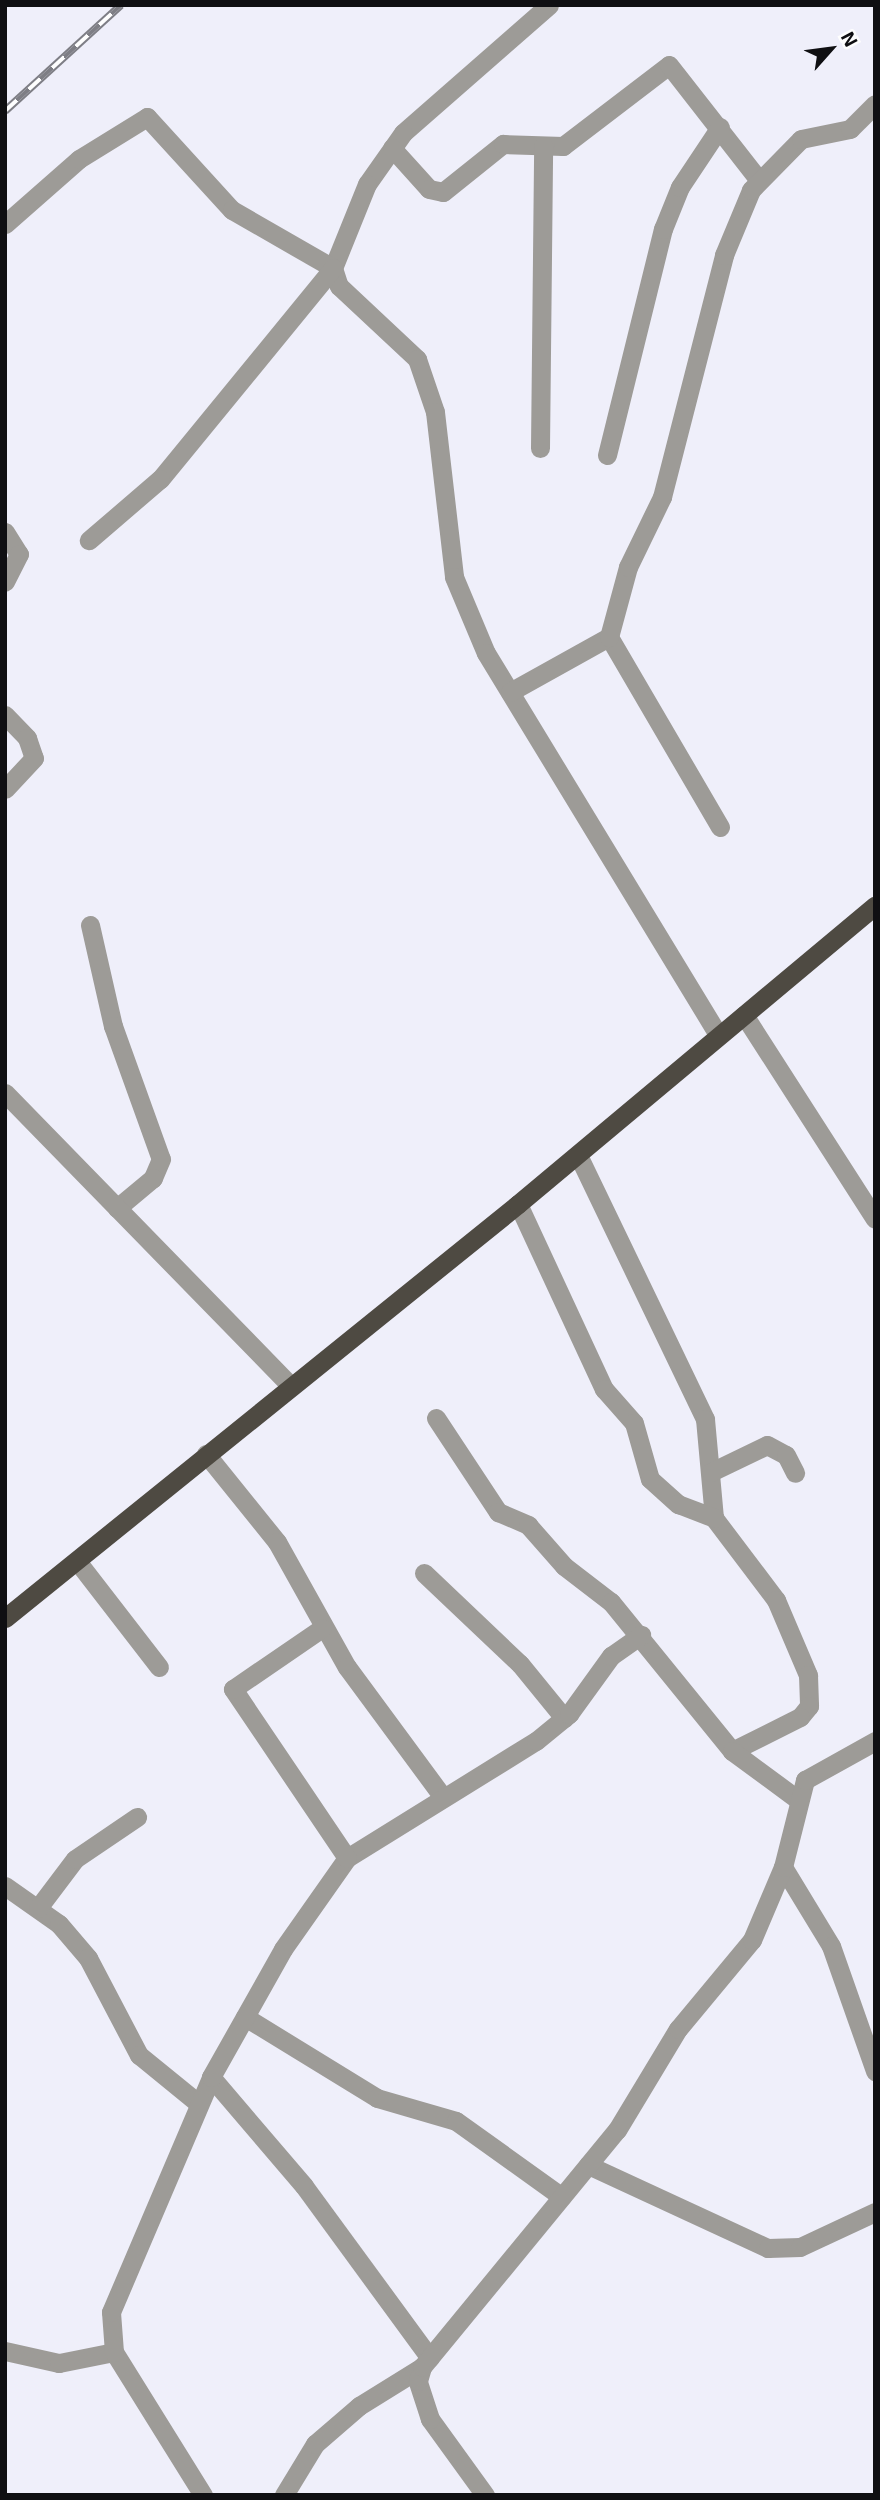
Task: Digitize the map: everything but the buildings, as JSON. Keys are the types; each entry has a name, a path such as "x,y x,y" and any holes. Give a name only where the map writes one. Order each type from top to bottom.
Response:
{"highway":[{"path":"5,1618 289,1384 518,1205 875,906"}],"street":[{"path":"89,540 160,479 332,268 367,184 393,148 549,5"},
{"path":"393,148 436,192 453,187 503,144 543,146 575,139 669,65 759,180"},
{"path":"720,827 610,637 628,567 662,497 732,230 759,180 801,139 850,129 875,104"},
{"path":"5,223 79,159 147,117 233,210 332,268 339,286 417,359 435,412 454,577 510,692 719,1035"},
{"path":"607,455 663,229 680,187 720,127"},
{"path":"540,449 543,146"},
{"path":"5,532 19,554 5,582"},
{"path":"510,692 610,637"},
{"path":"5,715 27,738 34,758 5,789"},
{"path":"90,925 113,1026 162,1159 153,1178 117,1208"},
{"path":"744,1015 875,1219"},
{"path":"5,1093 289,1384"},
{"path":"578,1155 705,1419 713,1518"},
{"path":"518,1205 604,1389 634,1423 650,1479 678,1504 713,1518 776,1600 812,1691 800,1717 732,1751"},
{"path":"436,1418 498,1512 528,1525 641,1635 732,1751 797,1799"},
{"path":"711,1472 767,1445 786,1455 794,1474"},
{"path":"206,1454 276,1542 322,1628 443,1797"},
{"path":"77,1561 159,1667"},
{"path":"424,1573 520,1664 564,1718"},
{"path":"322,1628 233,1689 347,1858"},
{"path":"203,2495 114,2352 111,2312 211,2077 244,2017 347,1858 443,1797 507,1761 564,1718 611,1656 641,1635"},
{"path":"485,2495 430,2419 418,2381 426,2362 588,2165 678,2028 752,1940 783,1867 797,1799 815,1771 875,1741"},
{"path":"38,1908 75,1859 137,1817"},
{"path":"783,1867 831,1946 875,2071"},
{"path":"5,1886 38,1908 88,1958 139,2055 199,2104"},
{"path":"244,2017 377,2098 456,2121 562,2197"},
{"path":"211,2077 295,2175 426,2362"},
{"path":"588,2165 768,2248 800,2247 875,2213"},
{"path":"5,2351 59,2363 114,2352"},
{"path":"284,2495 316,2444 359,2406 426,2362"}],"railway":[{"path":"5,111 121,5"}]}
